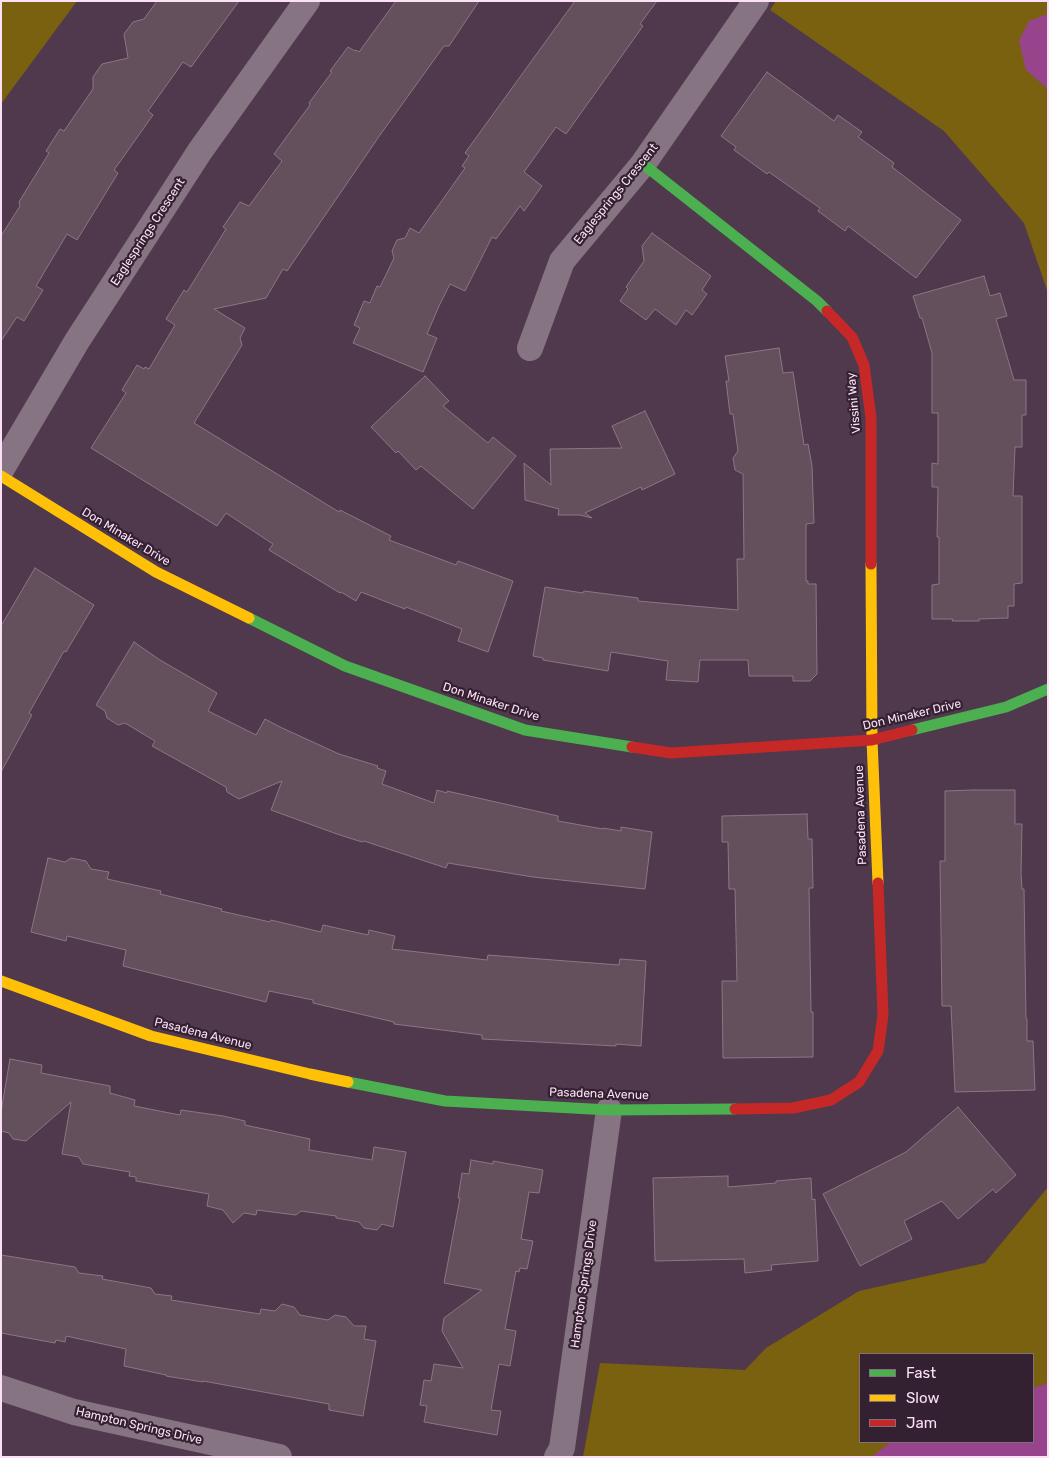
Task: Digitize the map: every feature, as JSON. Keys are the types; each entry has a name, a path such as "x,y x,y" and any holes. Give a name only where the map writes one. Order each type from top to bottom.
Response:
{"street":[{"name":"Eaglesprings Crescent","path":"1,470 77,340 195,159 307,1"},
{"name":"Eaglesprings Crescent","path":"530,348 562,261 643,164 756,1"},
{"name":"Vissini Way","path":"643,164 817,301 852,337 864,365 871,418 872,740"},
{"name":"Don Minaker Drive","path":"1,476 156,572 345,666 525,730 671,753 872,740 1006,707 1048,689"},
{"name":"Pasadena Avenue","path":"1,981 151,1036 310,1074 445,1101 609,1110 793,1108 831,1100 859,1082 878,1051 883,1015 872,740"},
{"name":"Hampton Springs Drive","path":"557,1457 562,1448 609,1110"},
{"name":"Hampton Springs Drive","path":"1,1388 74,1412 213,1450 280,1457"}],"shaded area":[{"path":"1,1 77,1 1,104"},
{"path":"776,1 1048,1 1048,293 1024,223 944,131 770,10"},
{"path":"1048,14 1048,89 1026,70 1019,41 1029,21"},
{"path":"1048,1187 1048,1457 583,1457 600,1363 745,1370 766,1348 859,1291 985,1263"},
{"path":"1048,1383 1048,1457 871,1457 890,1443 1034,1443 1034,1388"}],"building":[{"path":"157,1 239,1 191,67 183,62 148,111 153,115 114,170 118,173 77,240 67,234 36,286 43,290 24,321 17,317 1,341 1,236 49,153 46,151 60,129 64,131 93,89 93,77 102,64 128,58 124,34 133,22 144,19"},
{"path":"396,1 479,1 449,46 444,46 380,135 287,271 283,269 266,298 214,309 245,328 240,338 242,345 194,423 339,512 340,510 391,536 389,540 456,565 458,561 513,581 488,652 458,641 462,629 361,592 356,601 340,593 269,550 273,544 226,513 217,526 91,448 126,393 122,390 137,365 144,369 145,367 149,369 175,325 166,319 184,290 187,292 226,229 223,227 240,202 249,206 282,161 274,154 310,105 309,103 348,47 359,52"},
{"path":"575,1 657,1 640,24 643,26 566,134 556,127 524,172 542,186 524,211 520,206 496,239 492,237 465,291 450,284 427,334 437,338 423,372 353,343 360,328 354,325 364,301 370,303 377,286 380,287 394,258 392,251 397,240 405,238 410,228 419,233 465,168 462,166 469,156 465,153"},
{"path":"767,72 834,121 838,115 862,132 858,137 894,163 892,167 961,220 916,278 848,226 845,231 818,211 820,208 734,150 736,147 721,136"},
{"path":"652,233 711,276 702,290 707,294 692,315 686,310 676,325 655,309 646,320 620,301 628,289 626,287 644,261 642,246"},
{"path":"984,276 990,296 1000,293 1007,316 996,319 1014,380 1026,380 1026,415 1022,415 1022,447 1015,447 1013,496 1022,496 1022,583 1014,584 1014,606 1008,606 1008,618 979,619 979,621 932,619 932,585 939,584 939,537 937,537 938,487 932,487 932,463 938,464 938,413 932,413 932,353 922,318 920,318 913,296"},
{"path":"779,348 783,373 793,372 804,445 808,444 812,466 814,523 806,524 806,581 808,581 808,584 816,584 817,674 810,681 793,681 793,676 749,676 748,660 700,660 698,682 666,680 668,661 611,652 608,671 543,660 543,658 533,656 545,587 638,598 638,601 738,610 737,559 744,559 743,474 735,470 733,458 738,451 733,414 730,414 726,381 729,381 725,356"},
{"path":"425,376 449,401 443,406 488,443 493,437 516,456 473,509 421,466 416,470 398,451 396,453 371,427"},
{"path":"645,411 675,474 642,490 641,487 585,513 592,518 580,515 558,515 559,509 525,500 524,463 551,485 550,449 622,448 612,426"},
{"path":"35,568 94,605 66,652 64,651 29,713 32,715 1,772 1,626"},
{"path":"134,642 160,660 217,693 208,711 256,735 265,719 339,754 378,766 377,768 386,771 382,784 434,803 437,790 447,793 447,791 558,816 558,821 603,829 621,831 621,827 652,832 645,889 533,877 448,863 446,868 337,834 271,810 282,781 239,799 227,792 226,787 152,746 155,741 125,723 118,725 107,718 105,711 96,705"},
{"path":"1015,790 1015,824 1022,824 1021,873 1022,889 1024,889 1027,1041 1033,1041 1035,1090 955,1092 951,1006 942,1006 940,861 945,861 945,791"},
{"path":"807,814 808,839 812,839 813,888 809,888 813,1057 723,1058 722,981 737,981 735,889 729,889 728,842 722,842 722,816"},
{"path":"48,858 65,862 71,858 86,861 91,869 109,872 107,879 161,891 160,894 222,909 221,911 321,932 323,925 368,935 369,930 395,936 392,949 487,960 488,955 619,965 620,959 646,961 641,1046 482,1039 482,1035 394,1024 394,1022 313,1003 313,1000 269,991 266,1002 123,966 126,950 67,936 66,941 31,932"},
{"path":"10,1059 42,1065 41,1073 110,1086 110,1093 135,1100 134,1106 180,1115 181,1110 223,1116 245,1121 245,1125 310,1139 309,1150 372,1160 374,1147 406,1152 393,1227 382,1224 377,1230 364,1228 359,1222 336,1218 336,1216 301,1211 296,1215 257,1210 256,1215 244,1213 233,1223 223,1210 207,1206 209,1194 136,1181 136,1177 129,1176 130,1172 83,1164 79,1157 62,1154 71,1102 26,1141 13,1139 9,1133 1,1131 1,1112"},
{"path":"958,1107 1016,1175 996,1193 993,1189 958,1219 942,1201 904,1221 912,1239 860,1266 823,1194 906,1152"},
{"path":"471,1160 493,1164 493,1161 543,1170 539,1193 529,1192 521,1239 533,1241 527,1269 520,1268 519,1272 516,1271 505,1329 516,1331 510,1366 499,1364 491,1410 501,1411 497,1435 424,1422 427,1406 420,1405 424,1380 431,1381 434,1364 463,1368 442,1331 444,1318 482,1290 444,1283 460,1198 458,1198 462,1173 469,1174"},
{"path":"728,1176 728,1187 811,1178 812,1200 815,1199 818,1261 771,1265 772,1270 745,1273 744,1259 655,1261 653,1178"},
{"path":"1,1255 75,1267 79,1273 103,1276 102,1279 151,1288 155,1294 172,1296 171,1300 260,1314 261,1309 275,1311 282,1304 294,1307 300,1315 328,1320 335,1315 346,1317 354,1326 366,1326 364,1339 376,1341 363,1416 329,1410 329,1404 166,1376 124,1366 126,1349 66,1336 65,1342 56,1340 55,1343 1,1333"}],"traffic: fast":[{"path":"643,164 817,301 827,311"},
{"path":"249,618 345,666 525,730 632,747"},
{"path":"912,730 1006,707 1048,689"},
{"path":"348,1082 445,1101 609,1110 735,1109"}],"traffic: slow":[{"path":"1,476 156,572 249,618"},
{"path":"871,564 872,740 878,883"},
{"path":"1,981 151,1036 348,1082"}],"traffic: jam":[{"path":"827,311 852,337 864,365 871,418 871,564"},
{"path":"632,747 671,753 872,740 912,730"},
{"path":"735,1109 793,1108 831,1100 859,1082 878,1051 883,1015 878,883"}]}
